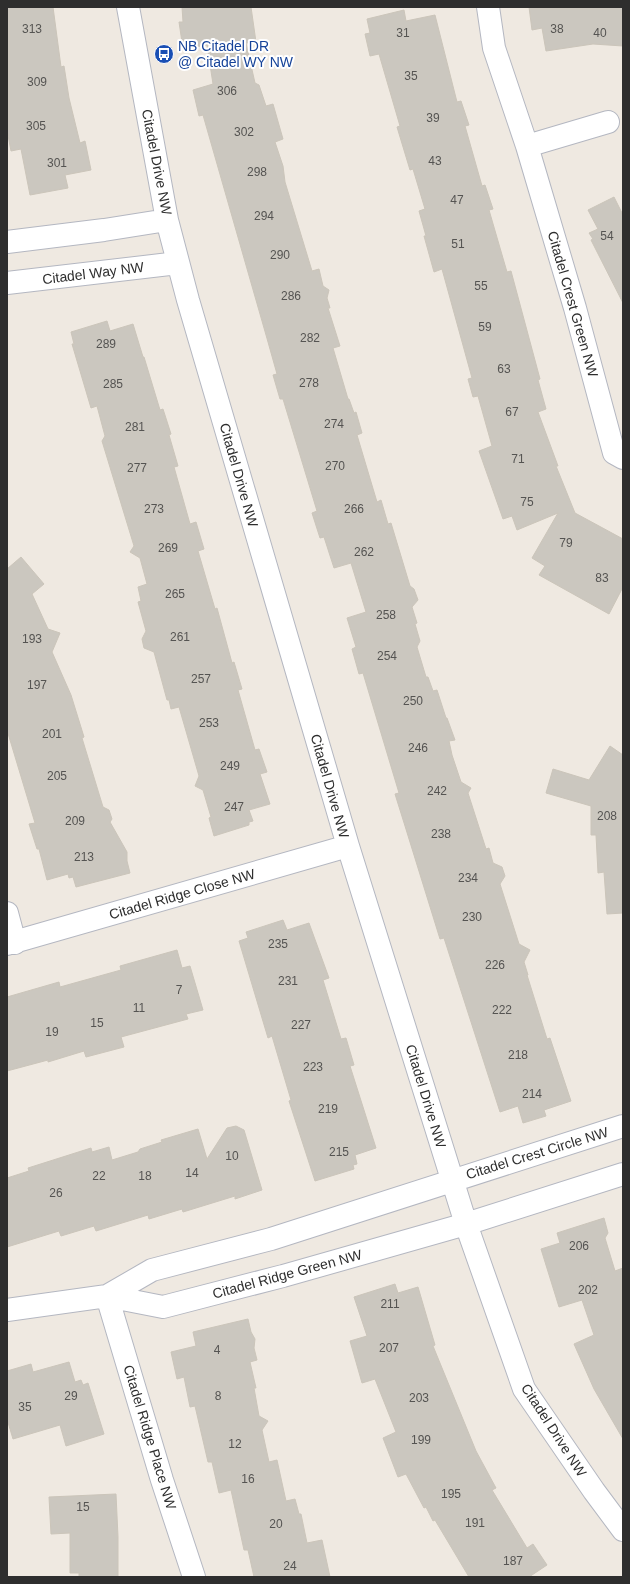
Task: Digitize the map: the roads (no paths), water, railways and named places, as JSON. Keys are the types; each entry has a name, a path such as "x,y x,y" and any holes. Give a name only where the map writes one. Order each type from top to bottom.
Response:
{"street":[{"name":"Citadel Drive NW","path":"128,7 168,220 178,263 348,846 466,1224 524,1389 594,1491 623,1530"},
{"name":"Citadel Crest Green NW","path":"488,7 494,48 526,146 575,308 614,453 623,458"},
{"path":"526,146 608,122"},
{"path":"7,242 104,230 168,220"},
{"name":"Citadel Way NW","path":"7,283 178,263"},
{"name":"Citadel Ridge Close NW","path":"7,913 11,944 348,846"},
{"name":"Citadel Crest Circle NW","path":"452,1180 623,1126"},
{"path":"466,1224 623,1174"},
{"name":"Citadel Ridge Green NW","path":"107,1296 152,1270 271,1239 452,1180"},
{"name":"Citadel Ridge Green NW","path":"7,1310 107,1296 163,1308 283,1276 466,1224"},
{"name":"Citadel Ridge Place NW","path":"107,1296 162,1480 194,1577"}],"place":[{"name":"NB Citadel DR @ Citadel WY NW","path":"164,54"}]}
